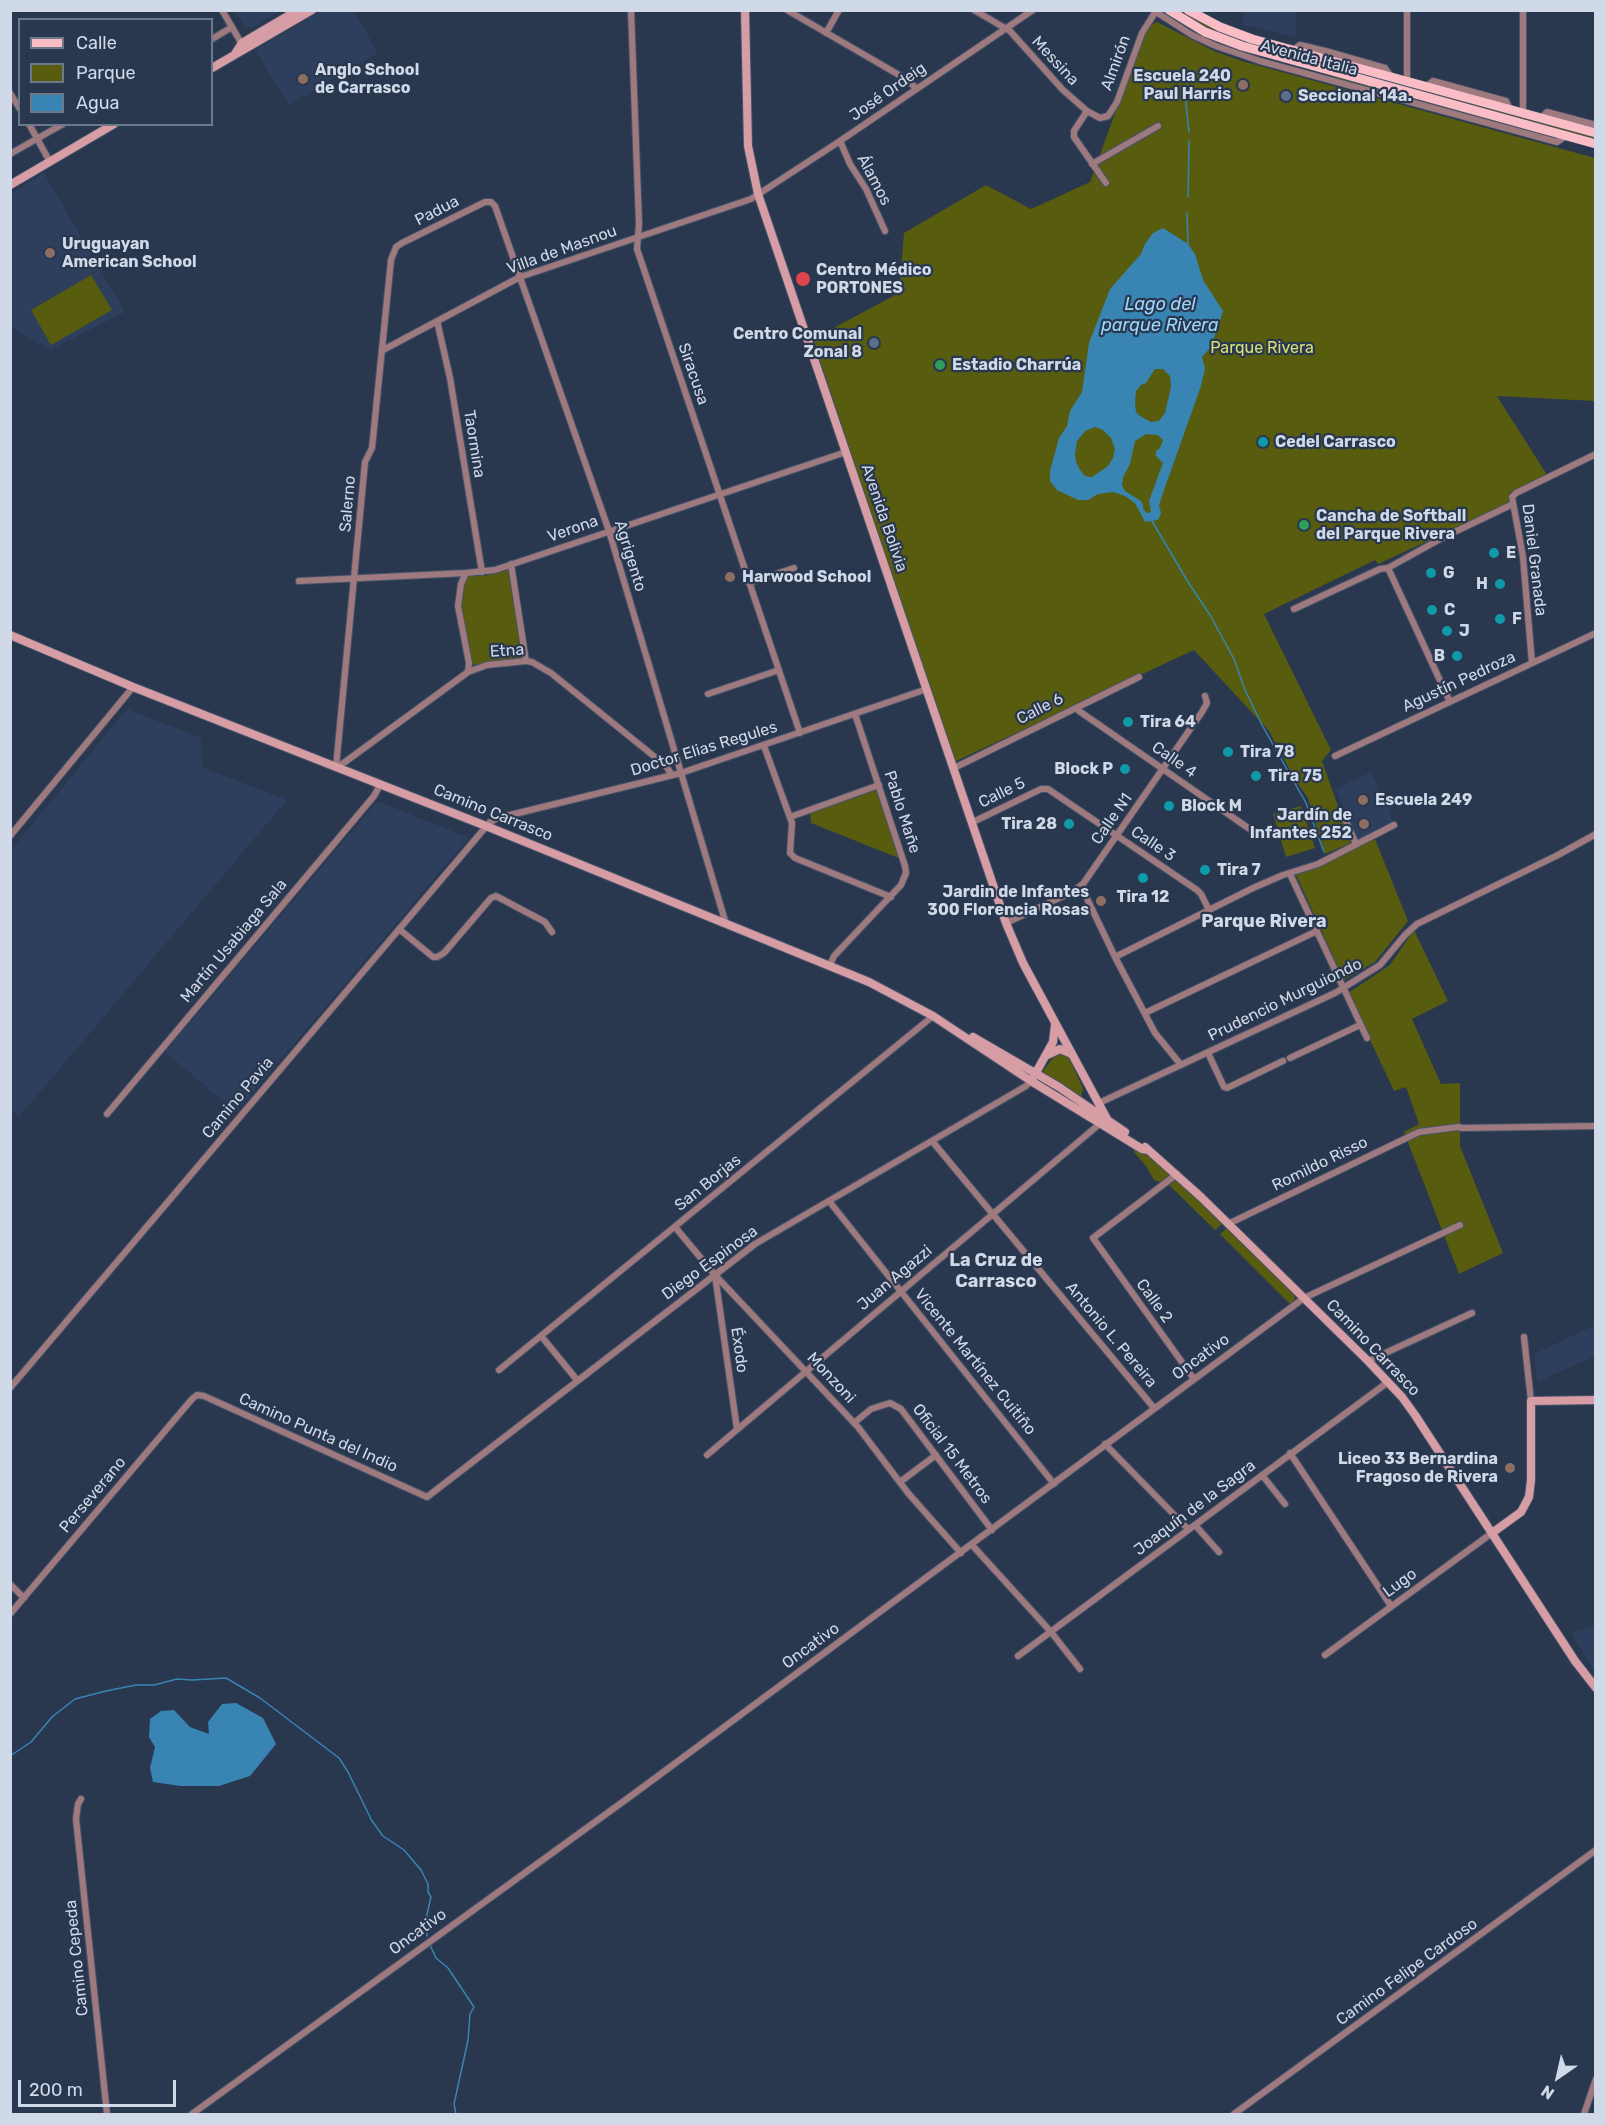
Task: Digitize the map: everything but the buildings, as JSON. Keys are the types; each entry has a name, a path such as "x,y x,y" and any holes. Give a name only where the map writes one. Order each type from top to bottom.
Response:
{"main road":[{"path":"213,67 298,10"},
{"path":"243,46 312,10"},
{"name":"Avenida Bolivia","path":"745,10 748,146 758,194 1006,923 1020,956 1099,1103 1103,1121"},
{"name":"Avenida Italia","path":"1169,10 1218,37 1327,74 1596,144"},
{"name":"Avenida Italia","path":"1188,10 1220,27 1293,50 1596,133"},
{"path":"10,184 111,126"},
{"name":"Camino Carrasco","path":"10,635 133,687 830,965 890,992 959,1032 970,1035 1054,1095 1103,1121 1148,1150 1177,1174 1388,1382 1415,1415 1575,1661 1596,1688"},
{"path":"1033,1078 1055,1038 1055,1022"},
{"path":"1047,1055 1060,1049 1072,1054"},
{"name":"Avenida Bolivia","path":"1081,1102 1086,1093 1082,1072"},
{"name":"Camino Carrasco","path":"1033,1078 1081,1102 1103,1121"},
{"name":"Camino Carrasco","path":"1054,1095 1059,1094 1076,1103 1081,1102"},
{"path":"1492,1533 1521,1512 1529,1497 1531,1401 1596,1401"},
{"name":"Camino Carrasco","path":"1575,1661 1596,1696"}],"street":[{"path":"222,10 243,46"},
{"name":"Siracusa","path":"631,10 639,213 637,249 800,733"},
{"path":"787,10 906,79 916,88"},
{"path":"826,33 839,10"},
{"name":"Messina","path":"974,10 1010,31 1051,78 1087,111"},
{"name":"José Ordeig","path":"758,194 1033,10"},
{"path":"1407,10 1407,81"},
{"path":"1523,10 1523,113"},
{"name":"Avenida Italia","path":"1155,11 1192,35 1260,61 1327,74 1557,142 1566,136"},
{"name":"Almirón","path":"1087,111 1100,118 1108,116 1111,112 1117,102 1142,33 1155,11"},
{"path":"213,38 232,27"},
{"path":"10,93 18,106"},
{"path":"1087,111 1074,130 1075,140 1106,183"},
{"name":"Avenida Italia","path":"1541,118 1547,112 1596,125"},
{"path":"30,126 50,162"},
{"path":"10,154 60,126"},
{"path":"1092,164 1158,126"},
{"name":"Álamos","path":"840,141 849,164 866,189 885,231"},
{"name":"Villa de Masnou","path":"383,350 520,277 744,202 758,194"},
{"name":"Padua","path":"396,247 484,202 491,202"},
{"name":"Agrigento","path":"491,202 495,206 609,531 726,924"},
{"name":"Salerno","path":"336,767 365,462 372,448 391,260 396,247"},
{"name":"Taormina","path":"437,321 450,378 482,572"},
{"name":"Verona","path":"299,580 482,572 846,452"},
{"name":"Daniel Granada","path":"1532,663 1523,557 1512,497 1596,454"},
{"path":"1294,609 1380,569 1388,568 1442,538 1513,504"},
{"path":"511,564 526,661"},
{"path":"748,583 794,568"},
{"path":"1388,568 1450,702"},
{"path":"466,573 461,584 458,606 469,663 468,672"},
{"name":"Agustín Pedroza","path":"1335,756 1596,633"},
{"name":"Etna","path":"336,767 468,672 486,665 526,661 551,673 666,766 672,775"},
{"path":"708,694 779,670"},
{"name":"Calle 6","path":"954,768 1139,677"},
{"path":"10,836 133,687"},
{"name":"Doctor Elias Regules","path":"486,826 498,818 681,773 927,689"},
{"name":"Calle N1","path":"1006,923 1081,886 1202,712 1207,703 1205,696"},
{"name":"Calle 4","path":"1079,711 1254,832"},
{"name":"Pablo Mañe","path":"830,965 834,956 891,897 905,878 905,866 855,714"},
{"path":"764,746 792,823 789,849 793,856 891,897"},
{"name":"Martín Usabiaga Sala","path":"107,1114 374,796 380,785"},
{"path":"790,817 879,785"},
{"name":"Calle 5","path":"971,823 1044,788"},
{"name":"Calle 3","path":"1044,788 1051,790 1197,890 1209,910"},
{"path":"1345,819 1356,844"},
{"path":"1115,957 1283,875 1317,864 1394,825"},
{"name":"Camino Pavia","path":"10,1388 486,826"},
{"name":"Prudencio Murguiondo","path":"1099,1103 1343,987 1380,965 1417,924 1596,834"},
{"path":"1290,874 1367,1038"},
{"path":"1081,886 1155,1033 1181,1065"},
{"path":"399,929 433,957 437,957 444,953 491,898 496,896 545,922 552,932"},
{"path":"1144,1013 1317,931"},
{"name":"San Borjas","path":"499,1370 933,1016"},
{"path":"1290,1058 1360,1025"},
{"path":"1208,1053 1224,1087 1227,1088 1283,1061"},
{"name":"Diego Espinosa","path":"428,1497 755,1244 1026,1086 1033,1078"},
{"name":"Juan Agazzi","path":"707,1455 1103,1121"},
{"name":"Romildo Risso","path":"1228,1224 1404,1138 1425,1131 1458,1126 1463,1128 1596,1126"},
{"name":"Antonio L. Pereira","path":"933,1141 1154,1408"},
{"name":"Calle 2","path":"1177,1174 1093,1239 1194,1379"},
{"name":"Vicente Martínez Cuitiño","path":"829,1201 1054,1484"},
{"name":"Oncativo","path":"192,2115 972,1545 1304,1298 1460,1225"},
{"name":"Monzoni","path":"675,1227 715,1275 854,1423 900,1482 961,1553"},
{"name":"Éxodo","path":"715,1275 737,1429"},
{"path":"1368,1361 1472,1313"},
{"path":"542,1337 577,1380"},
{"path":"1524,1337 1531,1401"},
{"name":"Joaquín de la Sagra","path":"1018,1656 1388,1382"},
{"name":"Camino Punta del Indio","path":"197,1395 204,1396 428,1497"},
{"name":"Perseverano","path":"10,1614 197,1395"},
{"name":"Oficial 15 Metros","path":"854,1423 871,1409 890,1403 901,1408 992,1530"},
{"path":"1106,1444 1219,1552"},
{"path":"1290,1453 1391,1606"},
{"path":"900,1482 936,1455"},
{"path":"1262,1475 1285,1504"},
{"name":"Lugo","path":"1325,1655 1492,1533"},
{"path":"972,1545 1051,1632 1080,1669"},
{"path":"10,1584 24,1598"},
{"name":"Camino Cepeda","path":"81,1799 76,1819 107,2115"},
{"name":"Camino Felipe Cardoso","path":"1234,2115 1596,1850"},
{"path":"1584,2115 1596,2079"}],"shaded area":[{"path":"235,11 281,11 254,27 248,27 243,24"},
{"name":"Anglo School de Carrasco","path":"321,11 354,11 378,53 289,105 255,50"},
{"path":"1243,11 1296,11 1296,37 1243,25"},
{"name":"Uruguayan American School","path":"44,173 125,312 50,350 11,327 11,193"},
{"path":"127,709 201,738 202,767 287,800 19,1117 10,1110 11,850"},
{"name":"Escuela 249","path":"1371,772 1389,809 1393,824 1359,840 1335,789"},
{"path":"376,803 382,803 467,837 467,840 236,1112 165,1052"},
{"path":"1595,1325 1595,1356 1537,1382 1534,1354"},
{"path":"1596,1626 1595,1671 1571,1633"}],"green space":[{"path":"1176,11 1181,11 1221,32 1595,137 1595,139 1246,43 1209,29"},
{"name":"Parque Rivera","path":"1157,22 1214,51 1242,61 1595,158 1595,401 1497,396 1547,475 1509,493 1510,503 1378,564 1375,560 1264,614 1331,750 1322,761 1351,843 1325,854 1308,798 1295,780 1269,731 1194,650 954,762 813,339 899,293 904,233 986,185 1031,209 1090,182 1145,31"},
{"path":"1332,75 1556,137 1556,138 1332,77"},
{"path":"91,275 112,310 51,345 31,310"},
{"path":"508,570 523,657 522,659 474,665 471,662 461,612 461,595 466,576 484,576"},
{"path":"875,790 880,793 901,859 811,823 810,813"},
{"path":"1301,806 1315,848 1286,857 1273,814"},
{"path":"1375,839 1408,921 1375,962 1344,980 1296,875"},
{"path":"1414,930 1448,1001 1412,1019 1441,1084 1460,1083 1460,1146 1503,1253 1459,1274 1404,1132 1419,1124 1406,1087 1394,1091 1348,993 1390,965"},
{"path":"1057,1052 1067,1054 1083,1088 1081,1097 1041,1074"},
{"path":"1138,1148 1171,1174 1164,1183 1154,1180 1134,1152 1134,1149"},
{"path":"1177,1179 1222,1223 1220,1226 1215,1230 1169,1185"},
{"path":"1227,1228 1294,1294 1293,1302 1290,1304 1220,1234"}],"water":[{"name":"Lago del parque Rivera","path":"1163,228 1188,244 1195,254 1203,280 1223,311 1211,347 1202,357 1205,369 1201,386 1159,505 1161,513 1158,520 1145,522 1135,503 1125,496 1113,492 1098,494 1088,500 1078,500 1057,490 1050,481 1050,471 1059,438 1067,426 1070,411 1082,392 1089,343 1110,289 1141,254 1153,233","holes":["1155,369 1163,369 1170,376 1171,387 1165,413 1159,421 1151,422 1136,412 1135,403 1136,391 1146,383","1095,427 1103,430 1111,438 1115,449 1108,466 1092,477 1085,476 1076,462 1077,441 1085,431","1146,434 1158,435 1163,440 1156,451 1156,456 1163,463 1149,501 1151,512 1147,513 1141,501 1125,491 1122,485 1135,441"]},
{"path":"236,1703 263,1718 276,1744 250,1776 219,1786 181,1786 153,1782 150,1768 155,1747 149,1737 150,1719 161,1711 174,1710 190,1727 209,1734 208,1722 222,1704"}],"waterway":[{"path":"1184,86 1189,132"},
{"path":"1188,197 1189,141"},
{"path":"1187,213 1188,244"},
{"path":"1152,521 1210,615 1234,659 1245,690 1262,725 1306,803 1324,852"},
{"path":"10,1756 31,1742 52,1717 75,1699 136,1685 154,1685 177,1679 226,1678 260,1698 339,1758 372,1821 383,1836 404,1850 421,1870 428,1884 431,1897 427,1914 427,1936"},
{"path":"430,1945 436,1958 448,1968 474,2007 470,2014 468,2040 454,2104 456,2114"}],"place":[{"name":"Anglo School de Carrasco","path":"303,79"},
{"name":"Escuela 240 Paul Harris","path":"1243,85"},
{"name":"Seccional 14a.","path":"1286,96"},
{"name":"Uruguayan American School","path":"50,253"},
{"name":"Centro Médico PORTONES","path":"803,279"},
{"name":"Centro Comunal Zonal 8","path":"874,343"},
{"name":"Estadio Charrúa","path":"940,365"},
{"name":"Cedel Carrasco","path":"1263,442"},
{"name":"Cancha de Softball del Parque Rivera","path":"1304,525"},
{"name":"E","path":"1494,553"},
{"name":"G","path":"1431,573"},
{"name":"Harwood School","path":"730,577"},
{"name":"H","path":"1500,584"},
{"name":"C","path":"1432,610"},
{"name":"F","path":"1500,619"},
{"name":"J","path":"1447,631"},
{"name":"B","path":"1457,656"},
{"name":"Tira 64","path":"1128,722"},
{"name":"Tira 78","path":"1228,752"},
{"name":"Block P","path":"1125,769"},
{"name":"Tira 75","path":"1256,776"},
{"name":"Escuela 249","path":"1363,800"},
{"name":"Block M","path":"1169,806"},
{"name":"Tira 28","path":"1069,824"},
{"name":"Jardín de Infantes 252","path":"1364,824"},
{"name":"Tira 7","path":"1205,870"},
{"name":"Tira 12","path":"1143,878"},
{"name":"Jardin de Infantes 300 Florencia Rosas","path":"1101,901"},
{"name":"Liceo 33 Bernardina Fragoso de Rivera","path":"1510,1468"}],"district":[{"name":"Parque Rivera","path":"1264,922"},
{"name":"La Cruz de Carrasco","path":"996,1271"}]}
